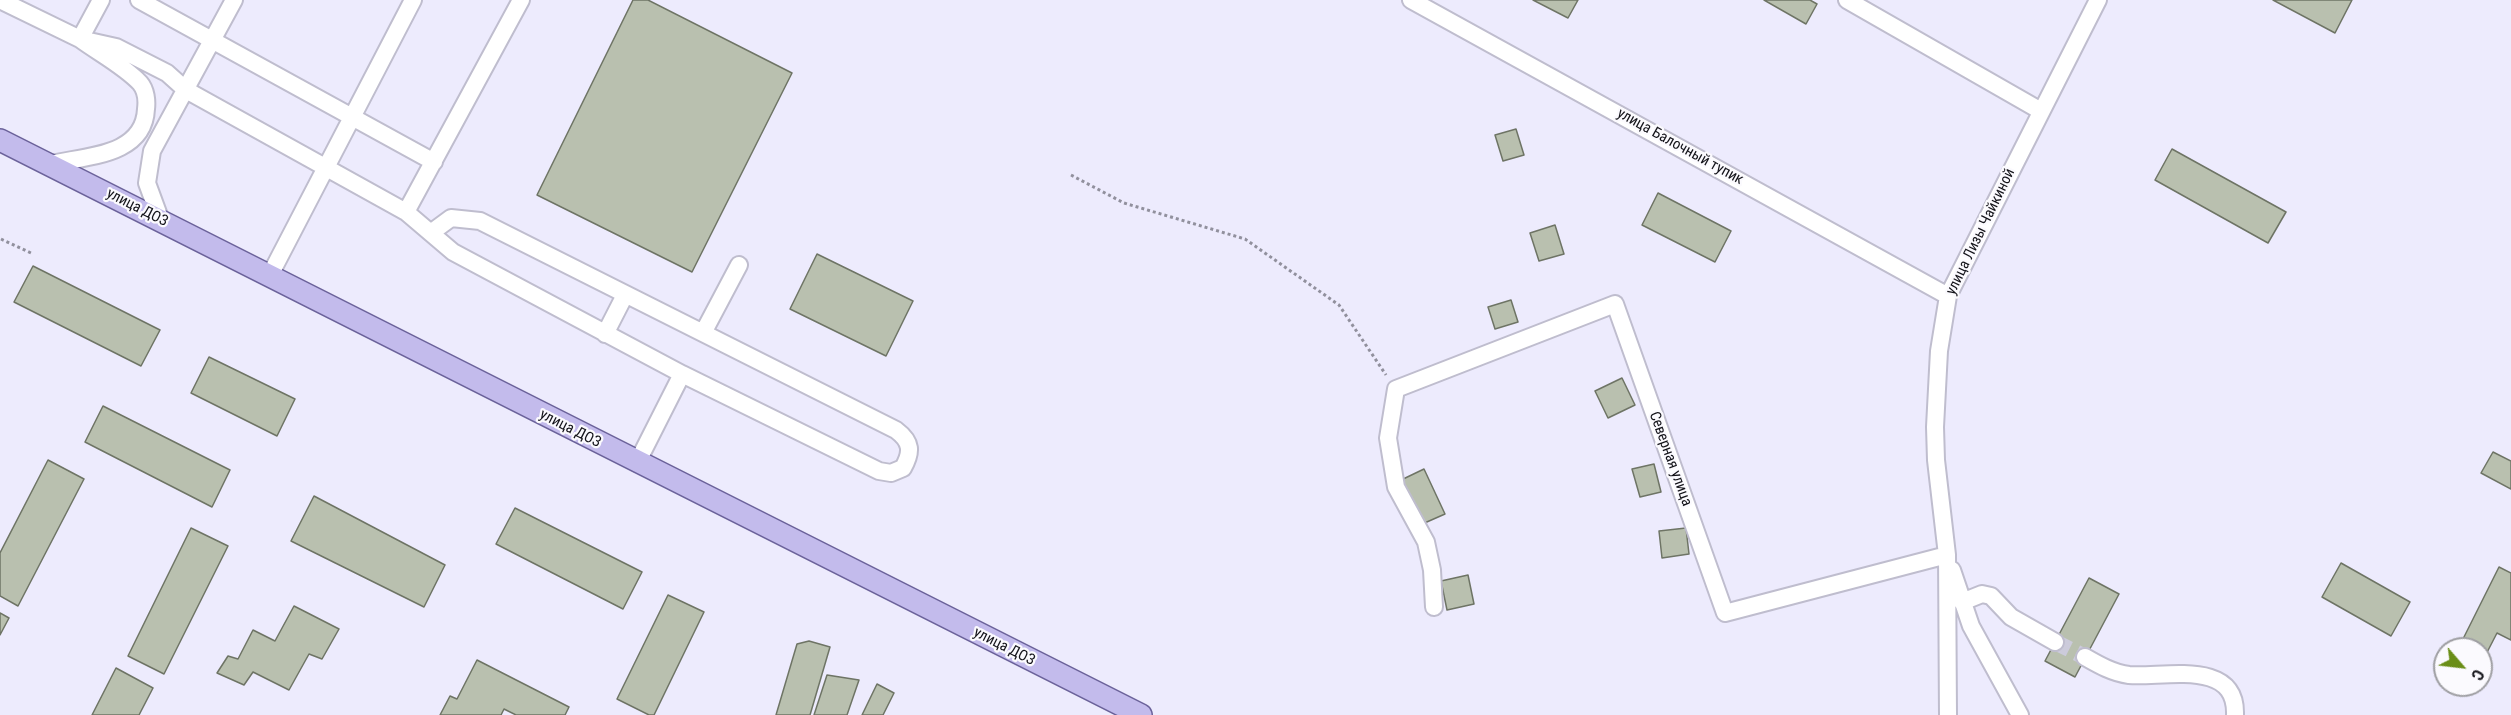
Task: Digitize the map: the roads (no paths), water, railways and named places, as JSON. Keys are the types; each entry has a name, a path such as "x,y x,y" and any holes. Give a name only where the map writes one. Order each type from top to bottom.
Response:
{"main road":[{"name":"улица ДОЗ","path":"0,140 637,463 1142,715"}],"street":[{"path":"0,0 80,39 141,84 147,99 146,120 137,136 122,148 51,164"},
{"path":"80,39 101,0"},
{"path":"140,0 434,162"},
{"path":"161,221 147,183 153,151 234,0"},
{"path":"269,277 413,0"},
{"path":"406,212 521,0"},
{"name":"улица Балочный тупик","path":"1411,0 1948,296"},
{"path":"1847,0 2041,111"},
{"name":"улица Лизы Чайкиной","path":"1947,555 1936,460 1935,427 1939,351 1948,296 2098,0"},
{"path":"80,39 116,47 167,73 186,90 406,212 453,252 682,374 879,471 891,472 903,468 910,455 910,445 896,430 480,221 451,218 432,232"},
{"path":"703,333 739,265"},
{"path":"605,334 625,295"},
{"name":"Северная улица","path":"1434,606 1432,570 1426,542 1396,487 1388,438 1396,389 1615,304 1725,613 1947,555"},
{"path":"637,463 682,374"},
{"path":"1947,555 1962,602 1985,654 2020,715"},
{"path":"1947,555 1948,715"},
{"path":"1962,602 1983,594 1991,596 2011,617 2055,642"},
{"path":"2085,657 2113,672 2129,675 2205,675 2222,684 2230,693 2236,703 2235,715"}],"tunnel":[{"path":"2055,642 2085,657"}]}
